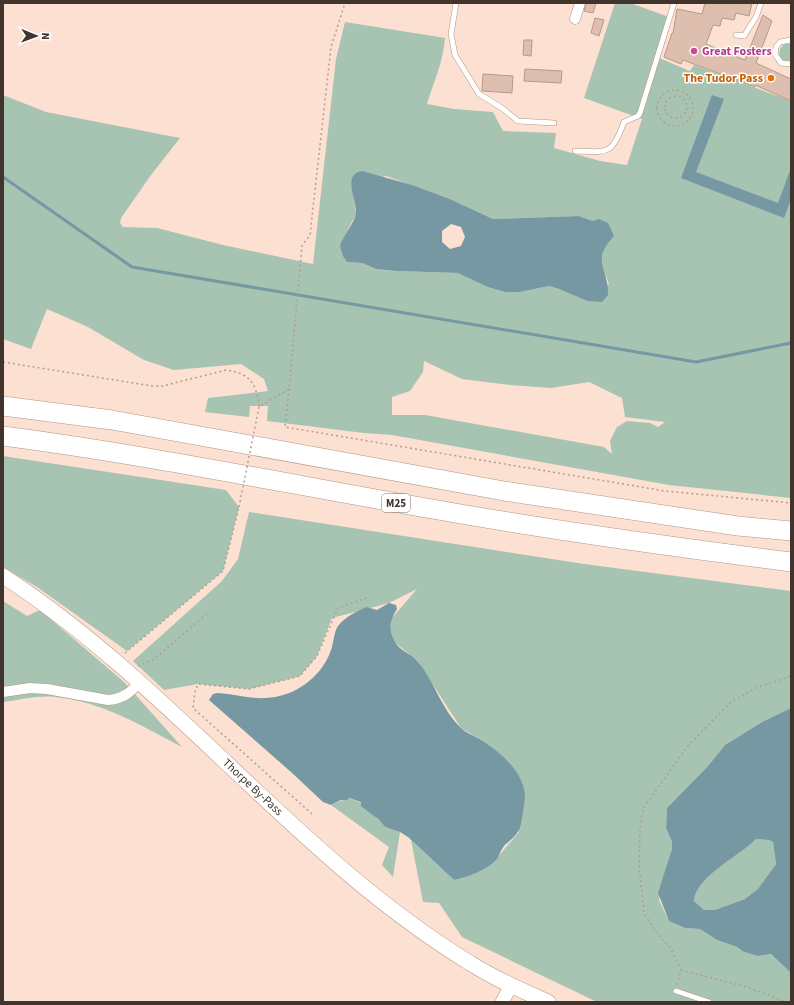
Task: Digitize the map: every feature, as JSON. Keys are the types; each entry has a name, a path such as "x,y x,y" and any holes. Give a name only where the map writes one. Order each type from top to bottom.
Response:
{"highway":[{"path":"3,406 119,422 504,492 738,526 791,531"},
{"name":"M25","path":"3,436 85,447 440,511 636,542 791,562"}],"main road":[{"name":"Thorpe By-Pass","path":"3,576 40,599 120,666 307,836 391,908 451,951 512,986 548,1002"}],"street":[{"path":"575,19 580,3"},
{"path":"3,692 30,688 47,689 108,700 115,699 131,691 139,683"},
{"path":"502,1002 512,986"}],"lane":[{"path":"456,3 451,34 455,55 479,94 502,108 518,121 554,122"},
{"path":"574,151 603,152 612,146 624,122 638,116 674,3"},
{"path":"736,35 744,36 756,17 761,3"},
{"path":"791,40 780,42 776,47 774,54 781,63 791,64"},
{"path":"676,991 709,1002"}],"path":[{"path":"345,3 331,47 310,235 302,246 290,389 285,427 665,491 791,503"},
{"path":"671,90 684,92 692,102 692,115 687,122 679,126 667,124 658,114 658,101 663,94 671,90"},
{"path":"673,96 680,97 688,104 687,112 683,117 672,118 665,110 666,103 673,96"},
{"path":"3,362 152,386 163,386 221,371 236,371 245,375 256,389 259,407 239,507 223,571 120,666"},
{"path":"259,407 290,389"},
{"path":"312,814 193,708 195,692 198,684 249,689 300,676 317,656 338,608 367,598"},
{"path":"120,666 153,660 209,612"},
{"path":"676,991 681,970 671,949 656,932 644,913 639,865 640,829 644,807 687,747 730,703 756,688 791,676"},
{"path":"681,970 747,987 786,1002"}],"green space":[{"path":"615,3 630,3 672,18 659,58 690,71 694,65 791,101 791,498 669,485 392,435 267,421 268,406 250,406 249,417 205,412 208,398 268,391 264,379 241,364 174,370 144,360 88,327 47,309 31,349 3,339 3,95 46,112 180,138 151,175 121,218 120,223 123,227 157,228 223,245 313,264 336,59 345,22 445,38 440,64 427,104 454,109 493,112 503,131 556,133 554,148 600,161 627,165 642,119 584,98","holes":["386,176 450,199 493,219 579,216 593,221 604,247 601,262 609,284 587,301 549,286 520,292 458,273 376,269 362,263 347,262 342,241 356,214 351,183","424,361 462,379 551,388 589,382 622,398 625,417 665,422 658,427 650,423 627,421 617,427 610,441 612,454 604,447 425,415 392,415 392,397 410,391 423,372"]},
{"path":"784,44 791,44 791,60 783,60 779,56 780,49"},
{"path":"3,456 226,490 239,507 223,571 127,651 37,587 3,567"},
{"path":"249,512 584,564 791,591 791,708 762,722 725,745 708,766 667,808 666,828 672,842 672,849 659,900 669,921 685,928 700,929 717,940 737,947 744,952 758,956 771,954 791,973 791,1002 597,1002 462,937 439,903 423,902 411,840 454,880 496,859 519,832 481,740 461,728 417,660 394,642 390,630 391,619 417,589 389,603 332,618 317,656 300,676 249,689 198,684 164,690 133,661 222,581 238,559"},
{"path":"3,601 27,616 40,610 124,682 182,747 105,709 72,699 36,697 3,702"},
{"path":"348,798 362,803 385,827 400,832 393,877 382,865 389,847 331,805"},
{"path":"756,839 769,840 773,842 776,864 759,889 745,899 716,910 704,910 694,901 702,883"}],"water":[{"path":"712,95 724,99 696,172 778,203 791,168 791,199 784,218 681,178"},
{"path":"362,171 412,185 450,199 493,219 579,216 593,221 599,219 608,223 614,236 603,252 602,265 608,285 608,295 602,302 587,301 549,286 520,292 506,292 488,287 458,273 376,269 362,263 347,262 343,256 340,246 356,212 351,182 356,173","holes":["451,224 461,227 465,237 461,246 450,249 442,242 442,231"]},
{"path":"389,603 396,605 397,609 391,620 390,628 396,644 412,656 424,670 454,721 463,730 496,750 516,771 524,787 525,796 519,830 505,845 493,863 488,867 466,877 454,880 408,837 400,832 385,827 378,819 361,806 361,802 349,798 331,805 323,802 209,700 213,694 218,693 254,698 266,698 276,697 296,690 313,678 326,662 331,650 336,629 344,620 366,607 377,610"},
{"path":"791,708 791,973 771,954 758,956 744,952 737,947 717,940 700,929 685,928 669,921 658,893 672,849 672,842 666,828 667,808 708,766 725,745 762,722","holes":["756,839 769,840 773,842 776,864 758,889 745,899 715,910 704,910 694,901 702,883 710,875"]}],"building":[{"path":"586,3 596,3 593,13 584,11"},
{"name":"Great Fosters","path":"705,3 752,3 749,16 736,13 734,20 722,18 720,26 713,25 706,44 745,60 763,15 772,21 756,63 791,79 791,101 755,85 755,87 683,60 681,64 664,57 673,33 677,9 702,14"},
{"path":"595,18 604,20 599,36 591,33"},
{"path":"524,40 532,40 531,56 523,55"},
{"path":"525,69 562,71 561,83 524,81"},
{"path":"483,74 513,76 512,93 482,91"}],"waterway":[{"path":"3,177 132,267 696,362 791,343"}],"place":[{"name":"Great Fosters","path":"694,51"},
{"name":"The Tudor Pass","path":"771,78"}]}
